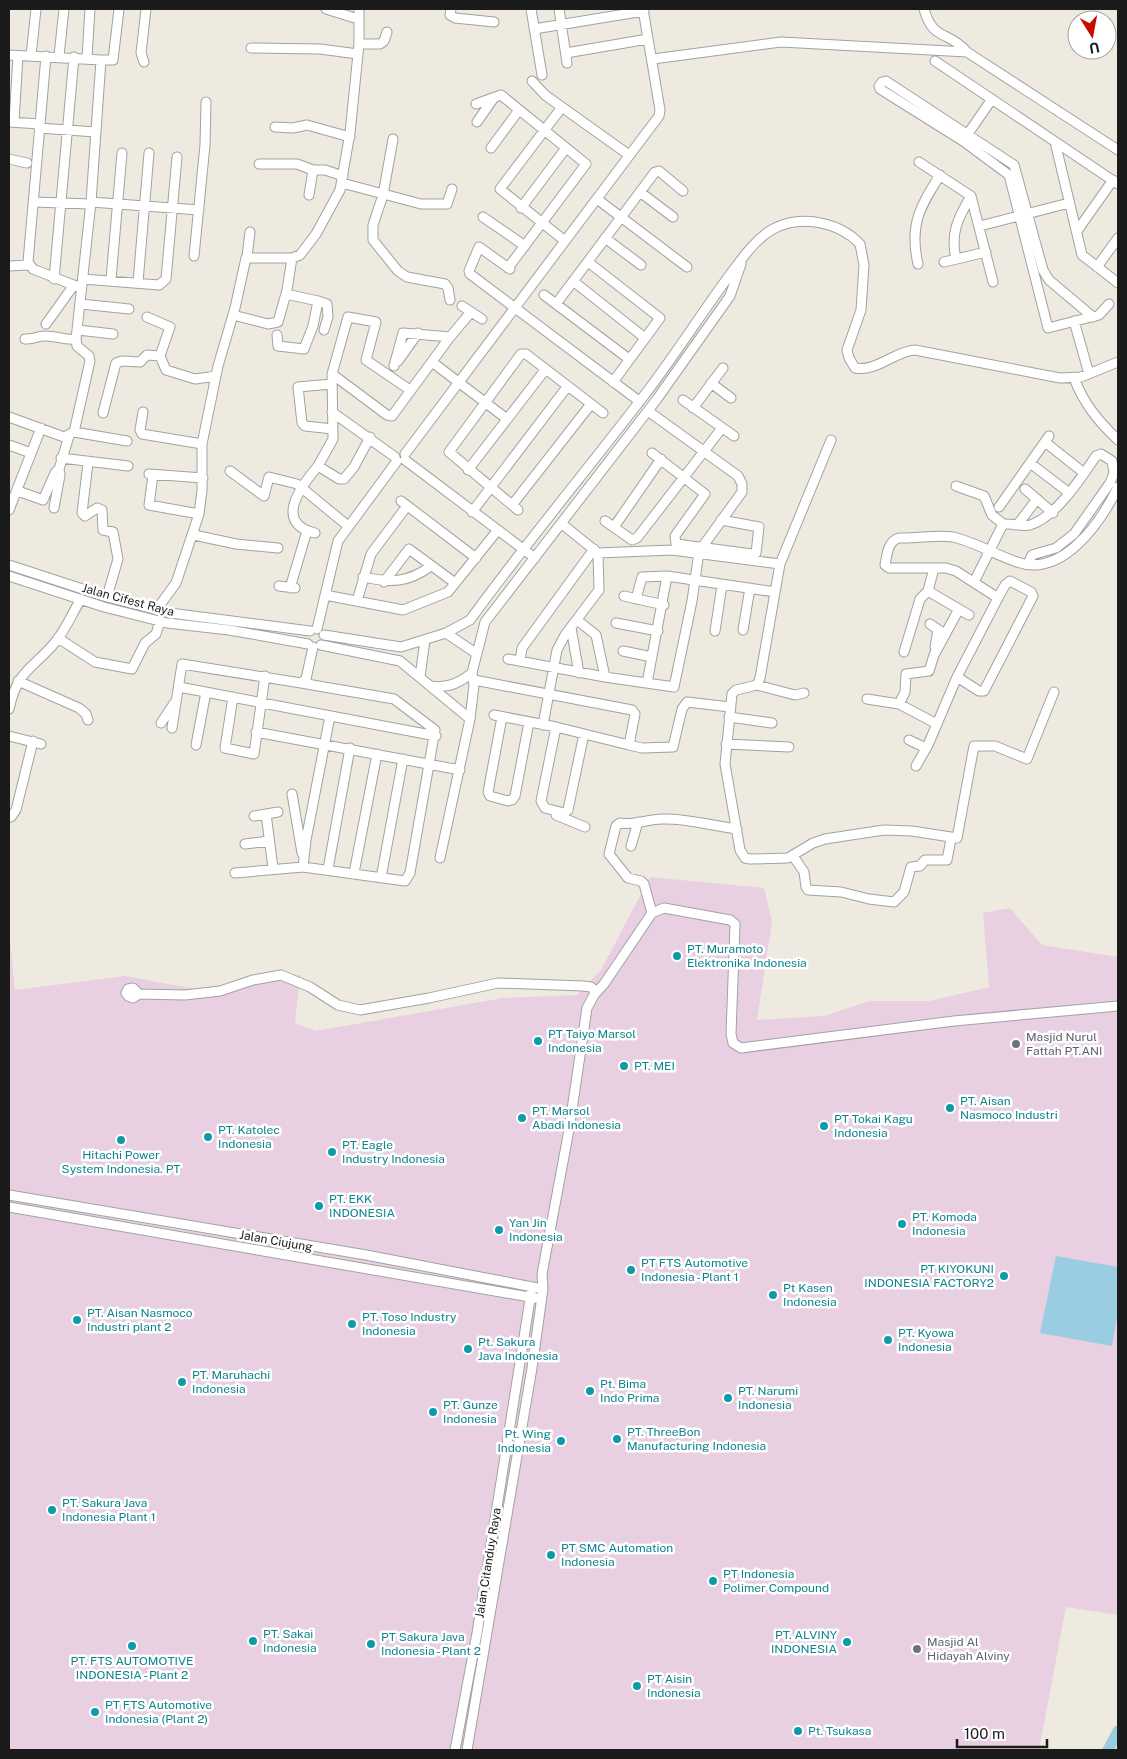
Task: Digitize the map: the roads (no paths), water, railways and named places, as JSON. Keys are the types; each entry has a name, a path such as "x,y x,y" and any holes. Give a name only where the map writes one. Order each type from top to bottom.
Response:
{"street":[{"path":"31,56 36,9"},
{"path":"59,56 64,9"},
{"path":"87,58 90,9"},
{"path":"96,132 11,122 13,55 113,60 118,9"},
{"path":"144,62 140,53 146,9"},
{"path":"326,9 358,19"},
{"path":"247,257 292,258 304,252 316,234 342,179 350,137 359,49 359,9"},
{"path":"451,9 450,15 455,18 494,22"},
{"path":"531,9 542,75"},
{"path":"559,9 567,63"},
{"path":"924,9 935,32 957,40 967,52 1118,150"},
{"path":"301,683 306,679 335,548 348,526 515,308 660,114 644,10 534,29"},
{"path":"251,48 359,49 380,44 384,41 387,32"},
{"path":"566,53 648,39"},
{"path":"653,60 781,42 967,52"},
{"path":"28,264 46,56"},
{"path":"54,279 74,57"},
{"path":"54,508 60,475 59,469 71,434 90,361 89,356 77,346 77,335 101,60"},
{"path":"935,61 1116,182 1076,230"},
{"path":"532,81 545,95 629,155"},
{"path":"965,137 886,81 880,84 880,89 1014,165 1025,214 1037,288 1048,328 1101,314 1109,304"},
{"path":"476,104 501,95 586,163 586,166 509,269 479,247 469,271 470,274 639,401"},
{"path":"477,122 493,99"},
{"path":"965,137 992,99"},
{"path":"194,256 206,102"},
{"path":"562,107 500,188 503,193 521,208 565,241"},
{"path":"491,148 519,110"},
{"path":"275,127 293,128 307,125 350,137"},
{"path":"393,139 383,196 373,225 372,237 374,244 398,271 406,277 445,284 448,288 450,300"},
{"path":"1055,142 1082,255 1118,282"},
{"path":"521,208 566,148"},
{"path":"111,280 122,153"},
{"path":"138,282 146,207 149,153"},
{"path":"9,266 28,264 54,279 80,284 111,280 159,285 166,279 176,157"},
{"path":"9,159 27,163"},
{"path":"919,162 971,196 993,282"},
{"path":"258,164 297,164 313,170 325,170 383,196 421,204 444,205 449,202 452,189"},
{"path":"309,195 313,170"},
{"path":"556,304 657,171 683,191"},
{"path":"918,264 915,245 918,213 940,176"},
{"path":"640,192 673,218"},
{"path":"956,259 953,241 954,226 971,196"},
{"path":"597,199 687,267"},
{"path":"34,202 90,203 199,210"},
{"path":"980,226 1069,203"},
{"path":"1025,214 1043,270 1049,280 1093,317"},
{"path":"483,217 525,246"},
{"path":"470,719 420,677 425,640 470,620 646,392 744,257 773,229 803,222 827,224 860,244 864,272 860,315 847,350 848,358 856,368 874,365 906,351 915,350 1045,376 1074,378 1118,362"},
{"path":"157,609 176,584 194,535 199,514 203,478 202,444 216,376 247,257 250,232"},
{"path":"605,238 641,265"},
{"path":"1097,267 1118,238"},
{"path":"944,262 986,252"},
{"path":"440,858 470,719 473,676 485,622 646,415 730,296 744,257"},
{"path":"233,315 275,324 282,312 292,258"},
{"path":"588,262 660,317 660,320 612,382"},
{"path":"1037,288 1049,280"},
{"path":"573,281 645,338"},
{"path":"46,324 80,284"},
{"path":"286,294 318,300 326,304 328,317 324,330"},
{"path":"544,295 629,359"},
{"path":"278,335 278,346 304,350 313,326 318,300"},
{"path":"81,304 129,309"},
{"path":"462,306 482,319"},
{"path":"332,374 390,416 393,416 410,390 471,312"},
{"path":"279,586 293,588 311,532 296,523 294,516 296,499 301,486 318,466 333,439 332,374 346,320 350,315 376,322 366,360 380,372 391,370 418,333 450,338"},
{"path":"147,318 170,327 160,356 161,364 166,370 195,379 216,376"},
{"path":"1074,322 1089,374"},
{"path":"24,338 32,339 44,336 63,340 77,335 113,334"},
{"path":"591,404 515,508 468,470 449,450 520,354 526,354 603,413"},
{"path":"103,413 116,363 122,360 140,362 147,356 160,356"},
{"path":"432,362 507,420"},
{"path":"692,408 723,368"},
{"path":"391,370 410,390"},
{"path":"468,470 545,370"},
{"path":"1074,378 1082,399 1096,418 1118,440"},
{"path":"711,383 731,398"},
{"path":"332,384 298,387 302,423 305,426 333,429"},
{"path":"472,512 567,387"},
{"path":"646,392 657,399"},
{"path":"683,400 734,436"},
{"path":"508,659 672,688 676,686 701,549 742,492 742,484 738,476 702,451 646,415 633,409"},
{"path":"143,412 140,430 142,434 202,444"},
{"path":"332,412 400,458 535,558"},
{"path":"9,417 64,438 71,434 127,441"},
{"path":"9,510 41,428"},
{"path":"605,521 632,540 637,538 702,451 722,428"},
{"path":"318,466 339,479 344,479 354,467 370,437"},
{"path":"999,507 1047,439 1084,473"},
{"path":"757,685 780,564 831,440"},
{"path":"9,445 31,453"},
{"path":"652,453 704,492 705,496 675,536 674,541 676,544 780,564"},
{"path":"956,486 984,496 992,515 1003,524 1030,525 1053,513 1096,456 1101,454 1112,460 1114,467 1110,483 1074,534 1056,548 1032,555 1028,564"},
{"path":"62,458 88,463 128,466"},
{"path":"614,527 661,460"},
{"path":"1030,462 1068,492"},
{"path":"88,463 82,513 85,516 97,508 102,510 103,530 113,532 118,557 107,597"},
{"path":"18,490 43,500 55,473 59,469"},
{"path":"230,471 264,496 269,477 301,486 348,526"},
{"path":"199,514 149,505 151,475 203,478"},
{"path":"998,598 956,571 934,568 889,568 886,565 890,545 894,540 900,538 952,537 1019,563 1049,563 1061,559 1077,546 1118,487"},
{"path":"1026,490 1053,513"},
{"path":"1018,524 1037,499"},
{"path":"357,601 371,554 404,503 476,558"},
{"path":"562,524 596,551 701,549 756,553 758,527 721,520"},
{"path":"974,582 1003,524"},
{"path":"325,595 403,610 444,594 497,531"},
{"path":"194,535 236,544 278,548"},
{"path":"384,582 409,549 455,583"},
{"path":"543,725 558,648 599,590 596,551"},
{"path":"520,660 522,648 596,551"},
{"name":"Jalan Cifest Raya","path":"9,565 107,597 170,613 317,632 397,647 425,640"},
{"path":"363,577 384,582 402,581 419,575 431,566"},
{"path":"904,652 920,599 928,591 934,568"},
{"name":"Jalan Cifest Raya","path":"9,576 163,622 229,630 398,661 420,677"},
{"path":"636,599 642,578 667,576 775,592"},
{"path":"648,683 664,604 667,576"},
{"path":"916,766 937,724 957,676 1005,585 1010,581 1031,592 1033,596 984,690 979,691 957,676"},
{"path":"715,631 722,585"},
{"path":"743,630 750,588"},
{"path":"928,591 969,615"},
{"path":"624,596 664,604"},
{"path":"9,709 14,685 34,661 58,638 81,599"},
{"path":"899,704 905,692 906,674 928,671 942,632 959,609"},
{"path":"58,638 95,662 132,668 145,643 156,634 170,613"},
{"path":"577,620 596,636 605,677"},
{"path":"616,623 658,631"},
{"path":"930,624 942,632"},
{"path":"571,628 579,673"},
{"path":"314,645 307,635 317,632"},
{"path":"446,632 477,654"},
{"path":"622,651 652,657"},
{"path":"172,728 181,667 184,664 394,699 435,730 436,736 408,879 404,882 303,866 235,873"},
{"path":"232,698 225,748 255,754 256,732 265,676"},
{"path":"430,685 441,687 473,676 634,711 635,718 629,746"},
{"path":"14,685 79,708 86,714 88,720"},
{"path":"804,693 795,695 757,685 735,691 730,707 725,767 740,850 745,858 771,860 793,856 813,843 825,839 884,830 912,831 951,839 958,835 974,746 995,746 1027,759 1054,692"},
{"path":"179,686 261,704 436,736"},
{"path":"196,745 206,692"},
{"path":"161,723 176,699"},
{"path":"867,699 899,704 937,724"},
{"path":"529,722 515,796 512,800 508,801 490,796 488,792 498,716 556,727 629,746 642,748 672,747 682,709 687,702 730,707"},
{"path":"303,866 303,854 330,716"},
{"path":"729,717 772,723"},
{"path":"556,727 541,801 545,808 564,812 568,810 584,734"},
{"path":"256,732 460,770"},
{"path":"9,736 37,743 16,810 9,817"},
{"path":"909,740 926,748"},
{"path":"726,744 789,747"},
{"path":"328,869 350,748"},
{"path":"354,873 377,754"},
{"path":"381,878 403,759"},
{"path":"292,794 299,846 303,854"},
{"path":"554,810 558,815 585,827"},
{"path":"254,816 278,812"},
{"path":"266,814 273,868"},
{"path":"652,914 644,884 628,878 610,858 608,850 618,824 631,825 638,822 669,819 737,829"},
{"path":"631,846 638,822"},
{"path":"793,856 804,872 806,888 808,890 841,892 869,899 894,902 904,892 911,867 920,866 925,860 947,860 951,839"},
{"path":"245,844 270,841"},
{"path":"542,1274 568,1130 587,1008 652,914 664,908 730,920 735,924 731,1034 733,1043 741,1048 954,1021 1118,1006"},
{"path":"139,994 185,994 220,991 253,980 281,975 310,987 338,1005 360,1010 422,1000 498,983 600,988"},
{"name":"Jalan Ciujung","path":"9,1195 543,1288"},
{"path":"9,1208 541,1299"},
{"name":"Jalan Citanduy Raya","path":"467,1750 498,1493 530,1297 533,1287 542,1274"},
{"name":"Jalan Citanduy Raya","path":"455,1750 511,1495 543,1288 542,1274"}],"water":[{"path":"1056,1256 1118,1267 1118,1311 1112,1346 1040,1333"}],"waterway":[{"path":"1108,1750 1118,1731"}],"place":[{"name":"PT. Muramoto Elektronika Indonesia","path":"677,956"},
{"name":"PT Taiyo Marsol Indonesia","path":"538,1041"},
{"name":"Masjid Nurul Fattah PT.ANI","path":"1016,1044"},
{"name":"PT. MEI","path":"624,1066"},
{"name":"PT. Aisan Nasmoco Industri","path":"950,1108"},
{"name":"PT. Marsol Abadi Indonesia","path":"522,1118"},
{"name":"PT Tokai Kagu Indonesia","path":"824,1126"},
{"name":"PT. Katolec Indonesia","path":"208,1137"},
{"name":"Hitachi Power System Indonesia. PT","path":"121,1140"},
{"name":"PT. Eagle Industry Indonesia","path":"332,1152"},
{"name":"PT. EKK INDONESIA","path":"319,1206"},
{"name":"PT. Komoda Indonesia","path":"902,1224"},
{"name":"Yan Jin Indonesia","path":"499,1230"},
{"name":"PT FTS Automotive Indonesia - Plant 1","path":"631,1270"},
{"name":"PT KIYOKUNI INDONESIA FACTORY2","path":"1004,1276"},
{"name":"Pt Kasen Indonesia","path":"773,1295"},
{"name":"PT. Aisan Nasmoco Industri plant 2","path":"77,1320"},
{"name":"PT. Toso Industry Indonesia","path":"352,1324"},
{"name":"PT. Kyowa Indonesia","path":"888,1340"},
{"name":"Pt. Sakura Java Indonesia","path":"468,1349"},
{"name":"PT. Maruhachi Indonesia","path":"182,1382"},
{"name":"Pt. Bima Indo Prima","path":"590,1391"},
{"name":"PT. Narumi Indonesia","path":"728,1398"},
{"name":"PT. Gunze Indonesia","path":"433,1412"},
{"name":"PT. ThreeBon Manufacturing Indonesia","path":"617,1439"},
{"name":"Pt. Wing Indonesia","path":"561,1441"},
{"name":"PT. Sakura Java Indonesia Plant 1","path":"52,1510"},
{"name":"PT SMC Automation Indonesia","path":"551,1555"},
{"name":"PT Indonesia Polimer Compound","path":"713,1581"},
{"name":"PT. Sakai Indonesia","path":"253,1641"},
{"name":"PT. ALVINY INDONESIA","path":"847,1642"},
{"name":"PT Sakura Java Indonesia - Plant 2","path":"371,1644"},
{"name":"PT. FTS AUTOMOTIVE INDONESIA - Plant 2","path":"132,1646"},
{"name":"Masjid Al Hidayah Alviny","path":"917,1649"},
{"name":"PT Aisin Indonesia","path":"637,1686"},
{"name":"PT FTS Automotive Indonesia (Plant 2)","path":"95,1712"},
{"name":"Pt. Tsukasa","path":"798,1731"}]}
